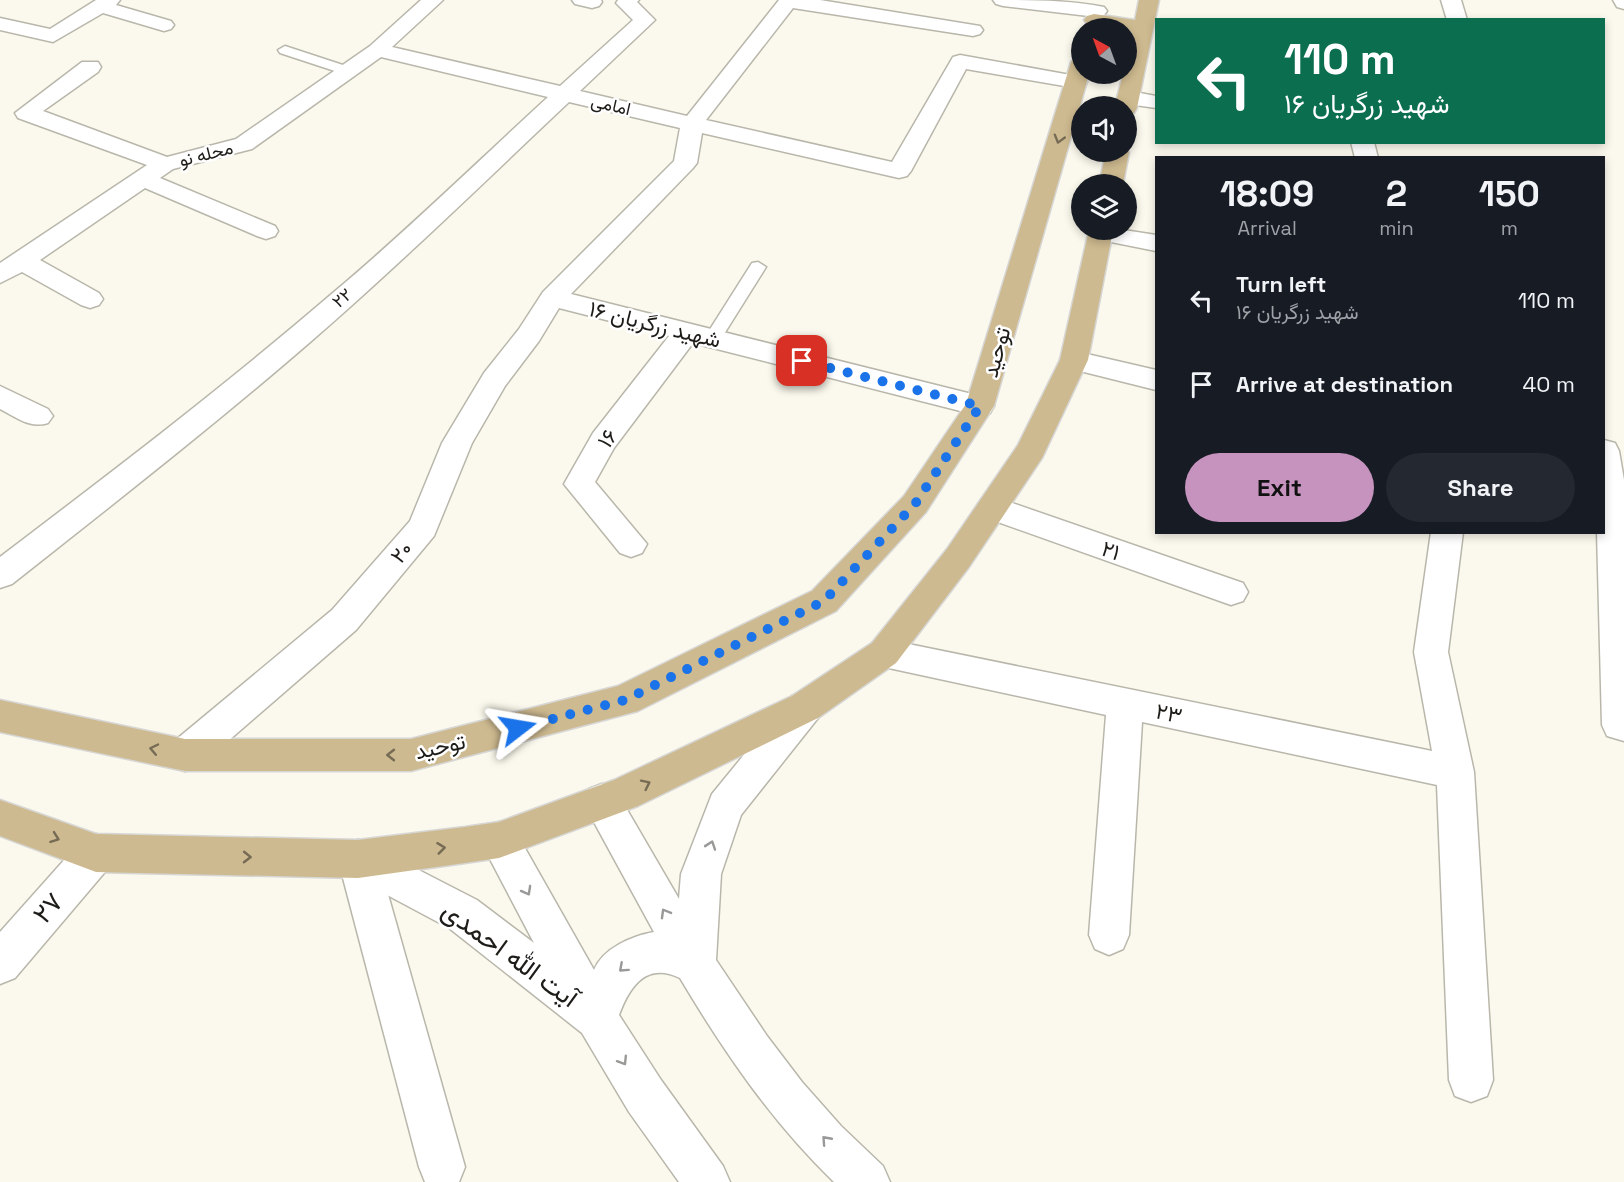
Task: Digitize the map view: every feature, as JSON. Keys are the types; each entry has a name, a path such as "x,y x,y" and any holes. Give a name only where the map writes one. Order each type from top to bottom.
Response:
{"main road":[{"path":"1130,96 1150,27 1149,0"},
{"path":"1096,15 1150,27"},
{"name":"توحید","path":"0,716 185,755 411,755 625,700 824,601 915,504 980,406 1075,84"},
{"path":"0,818 96,853 358,859 500,840 625,794 805,707 884,653 958,558 1031,450 1074,360 1099,240"}],"street":[{"name":"محله نو","path":"0,275 165,164 244,144 377,50 433,0"},
{"name":"۲۲","path":"0,574 258,370 392,255 563,93 645,20 626,3 629,0"},
{"path":"1003,0 1096,15"},
{"path":"1451,0 1456,18"},
{"path":"692,124 788,1 973,30"},
{"path":"0,24 53,36 105,3 164,25"},
{"path":"981,10 960,61 1071,71"},
{"name":"امامی","path":"377,50 900,171 960,61"},
{"path":"90,67 26,113 165,164"},
{"path":"1137,103 1155,102"},
{"name":"۱۶ شهید زرگریان","path":"552,298 685,163 692,124"},
{"path":"143,179 266,231"},
{"path":"1137,239 1155,243"},
{"path":"22,261 90,299"},
{"name":"۱۶ شهید زرگریان","path":"552,298 980,406"},
{"name":"۲۰","path":"185,755 344,620 423,527 457,443 494,380 529,335 552,298"},
{"name":"۱۶","path":"631,544 579,484 603,441 700,335"},
{"path":"1074,360 1155,380"},
{"path":"0,396 38,416"},
{"path":"1605,465 1623,733"},
{"name":"۲۱","path":"992,508 1231,592"},
{"path":"1447,534 1431,652 1455,772 1471,1080"},
{"name":"۲۳","path":"884,653 1455,772"},
{"path":"1109,935 1125,704"},
{"path":"694,964 701,874 725,806 805,707"},
{"path":"602,801 694,964 766,1074 849,1167 867,1182"},
{"name":"آیت الله احمدی","path":"500,840 597,1018 645,1096 707,1182"},
{"name":"۲۷","path":"0,963 96,853"},
{"path":"358,859 442,1167"},
{"name":"آیت الله احمدی","path":"358,859 463,914 597,1018"},
{"path":"597,1018 610,979 637,956 667,950 694,964"}],"lane":[{"path":"285,50 347,71"},
{"path":"700,335 758,267"}],"route":[{"path":"518,728 625,700 824,601 915,504 980,406 802,361"}]}
